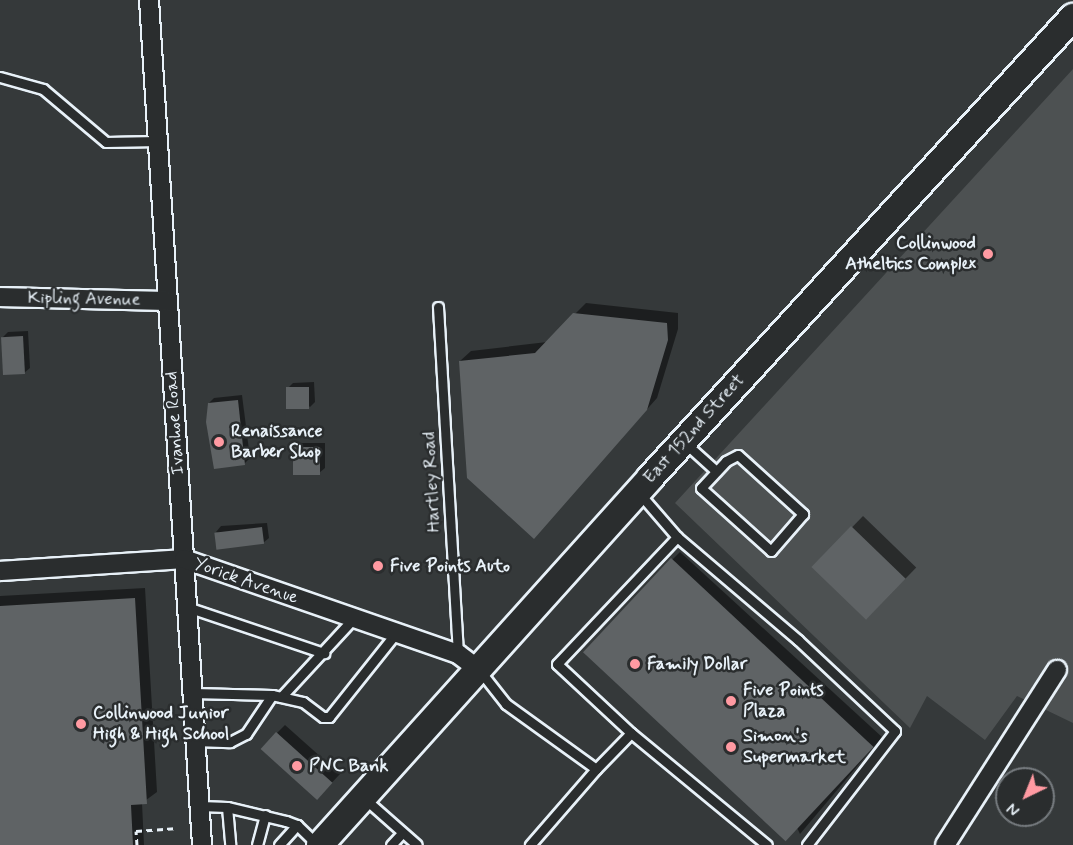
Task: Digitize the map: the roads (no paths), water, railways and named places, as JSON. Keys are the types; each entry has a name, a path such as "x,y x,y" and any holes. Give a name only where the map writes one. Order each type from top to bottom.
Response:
{"street":[{"name":"Ivanhoe Road","path":"149,0 202,845"},
{"name":"East 152nd Street","path":"319,845 468,662 638,491 1073,17"},
{"name":"Kipling Avenue","path":"0,297 168,300"},
{"name":"Yorick Avenue","path":"0,571 184,560 396,633 468,662"},
{"path":"945,845 1057,670"}],"lane":[{"path":"0,77 43,89 106,142 158,141"},
{"name":"Hartley Road","path":"438,307 468,662"},
{"path":"683,442 716,471"},
{"path":"738,455 803,514 771,551 701,488 716,471 738,455"},
{"path":"638,491 676,537 798,640 895,731 807,845"},
{"path":"676,537 557,664 631,733 767,845"},
{"path":"187,607 324,653"},
{"path":"195,741 230,742 246,734 276,696 324,653 354,618"},
{"path":"193,693 276,696 303,702 323,717 329,717 396,633"},
{"path":"468,662 491,681 506,704 596,769"},
{"path":"530,845 596,769 631,733"},
{"path":"362,795 417,845"},
{"path":"200,806 227,807 297,825 319,845"},
{"path":"227,807 230,845"},
{"path":"257,845 265,815"},
{"path":"279,845 297,825"},
{"path":"391,845 402,833"}],"place":[{"name":"Collinwood Atheltics Complex","path":"988,254"},
{"name":"Renaissance Barber Shop","path":"219,442"},
{"name":"Five Points Auto","path":"378,566"},
{"name":"Family Dollar","path":"635,664"},
{"name":"Five Points Plaza","path":"731,701"},
{"name":"Collinwood Junior High & High School","path":"81,724"},
{"name":"Simon's Supermarket","path":"731,747"},
{"name":"PNC Bank","path":"297,766"}]}
